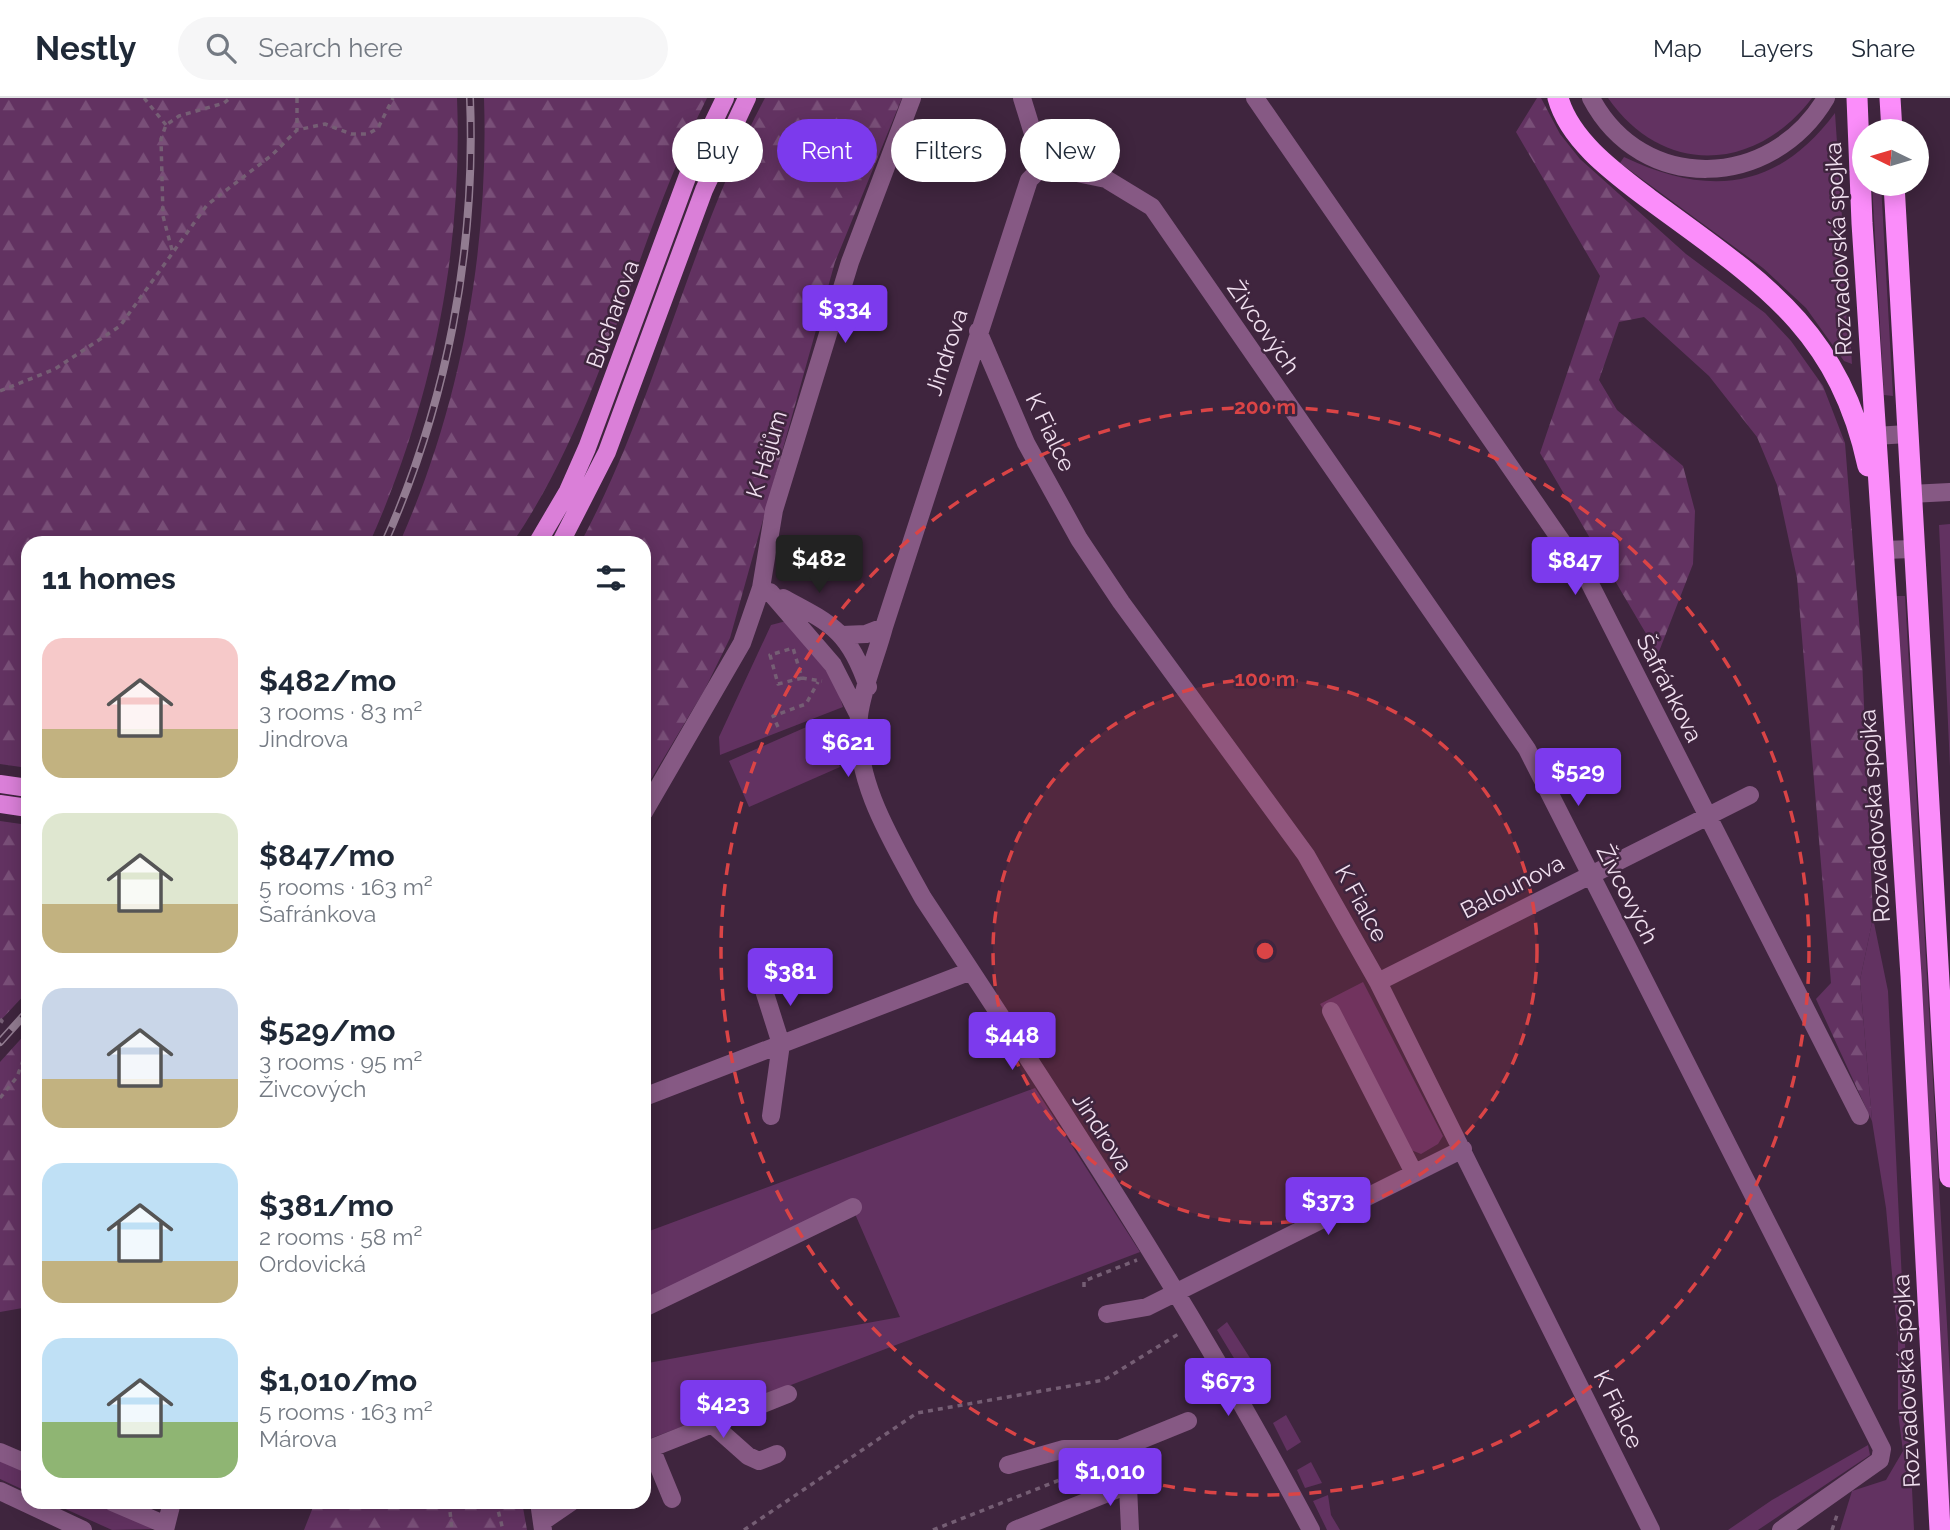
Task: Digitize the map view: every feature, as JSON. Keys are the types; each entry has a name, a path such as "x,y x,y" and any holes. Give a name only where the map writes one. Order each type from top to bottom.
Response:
{"highway":[{"path":"1558,98 1571,127 1589,148 1629,183 1753,275 1781,300 1830,361 1857,424 1883,550"},
{"name":"Rozvadovská spojka","path":"1857,98 1875,436 1912,976 1940,1530"},
{"path":"1890,98 1891,119"},
{"path":"1895,196 1950,1177"}],"main road":[{"name":"Bucharova","path":"542,536 568,491 587,448 688,175 725,98"},
{"name":"Bucharova","path":"564,536 607,452 704,190 747,98"},
{"path":"0,784 21,787"},
{"path":"0,804 21,807"}],"street":[{"name":"K Hájům","path":"651,800 742,643 765,590 774,510 850,262 912,98"},
{"path":"1022,98 1028,119"},
{"name":"Šafránkova","path":"1255,98 1587,578 1860,1116"},
{"path":"1591,98 1598,113 1621,137 1643,154 1666,164 1718,169 1752,162 1776,150 1809,122 1826,98"},
{"name":"Jindrova","path":"859,716 884,627 1028,182"},
{"name":"Živcových","path":"1111,182 1152,208 1527,749 1882,1448 1880,1460 1781,1530"},
{"name":"K Fialce","path":"978,331 1026,443 1079,539 1121,602 1307,855 1378,982 1464,1149 1651,1530"},
{"path":"1875,436 1907,434"},
{"path":"1910,494 1950,492"},
{"path":"1883,550 1913,549"},
{"path":"765,590 830,622 858,659 868,687"},
{"name":"Jindrova","path":"765,590 833,665 859,716 863,761 872,794 887,831 923,898 1175,1291 1261,1435 1311,1530"},
{"path":"842,635 866,634 884,627"},
{"path":"1706,815 1750,795"},
{"name":"Balounova","path":"1378,982 1706,815"},
{"path":"651,1094 971,971"},
{"path":"762,984 781,1044 771,1116"},
{"path":"1331,1011 1414,1173"},
{"path":"1107,1314 1147,1307 1464,1149"},
{"path":"651,1305 853,1207"},
{"path":"651,1449 788,1394"},
{"path":"1009,1465 1064,1449 1120,1452 1188,1421"},
{"path":"712,1424 748,1456 759,1461 777,1454"},
{"path":"0,1452 21,1462"},
{"path":"1120,1452 1128,1485 1130,1530"},
{"path":"651,1456 672,1499"},
{"path":"1015,1530 1128,1485"},
{"path":"0,1491 21,1501"},
{"path":"38,1509 83,1530"},
{"path":"126,1509 165,1528 170,1509"},
{"path":"543,1526 563,1509"}],"path":[{"path":"145,98 166,125"},
{"path":"173,252 163,216 161,139 166,125 179,117 224,103 230,98"},
{"path":"297,98 297,130"},
{"path":"0,391 55,369 120,326 207,205 272,155 297,130 325,124 351,134 368,134 377,128 393,98"},
{"path":"802,678 793,648 770,655 778,684 802,678 818,682 831,677"},
{"path":"778,727 773,716 806,704 818,682"},
{"path":"0,1098 17,1077 21,1066"},
{"path":"1084,1287 1084,1281 1142,1258"},
{"path":"744,1530 917,1413 1104,1380 1188,1329"},
{"path":"933,1530 1120,1452"},
{"path":"450,1509 452,1530"},
{"path":"498,1509 503,1530"}],"green space":[{"path":"0,98 457,98 455,212 439,325 411,436 372,536 21,536 21,767 0,764"},
{"path":"484,98 707,98 697,119 672,119 672,176 596,380 545,490 517,536 402,536 440,436 455,381 476,269 482,212"},
{"path":"765,98 902,98 893,119 891,119 877,159 877,119 777,119 777,182 868,182 835,262 730,638 705,689 651,779 651,536 584,536 631,433 725,182 763,182 763,119 754,119"},
{"path":"1537,98 1541,98 1560,134 1580,159 1686,254 1765,313 1791,341 1823,386 1845,443 1862,658 1873,918 1860,980 1872,1121 1816,999 1831,983 1797,578 1777,485 1757,437 1709,376 1644,317 1619,322 1599,380 1617,410 1683,466 1695,511 1693,564 1658,654 1540,453 1600,276 1516,132"},
{"path":"1608,98 1812,98 1789,122 1764,140 1737,151 1710,155 1682,152 1655,142 1630,124"},
{"path":"1835,113 1852,364 1844,361 1806,308 1763,268 1620,163 1624,157 1684,178 1712,181 1739,179 1765,172 1789,158 1813,139"},
{"path":"1873,196 1882,196 1893,396 1884,395"},
{"path":"1950,524 1950,767 1939,525"},
{"path":"1896,596 1905,596 1950,1376 1950,1527"},
{"path":"790,620 833,674 843,707 720,755 719,737 771,625"},
{"path":"820,721 840,767 749,807 729,761"},
{"path":"0,821 21,824 21,998 0,1021"},
{"path":"1873,918 1888,991 1914,1530 1840,1530 1852,1491 1886,1480 1903,1451 1898,1413 1898,1340 1886,1208 1872,1121 1860,980"},
{"path":"1363,982 1443,1136 1438,1144 1421,1154 1411,1150 1320,1004"},
{"path":"21,1039 21,1308 0,1312 0,1062"},
{"path":"1035,1088 1140,1252 651,1438 651,1362 900,1317 852,1207 651,1305 651,1230"},
{"path":"1227,1322 1268,1386 1255,1393 1217,1330"},
{"path":"1286,1415 1301,1442 1287,1451 1273,1423"},
{"path":"1868,1445 1870,1455 1758,1530 1728,1530 1772,1500"},
{"path":"0,1458 21,1468 21,1489 0,1479"},
{"path":"1311,1462 1322,1483 1305,1488 1297,1470"},
{"path":"1328,1495 1331,1515 1340,1530 1327,1530 1313,1501"},
{"path":"66,1509 110,1509 154,1529 112,1530"},
{"path":"312,1509 523,1509 527,1530 304,1530"}],"railway":[{"path":"387,536 425,435 441,381 453,325 468,212 470,98"},
{"path":"0,1042 21,1019"}]}
